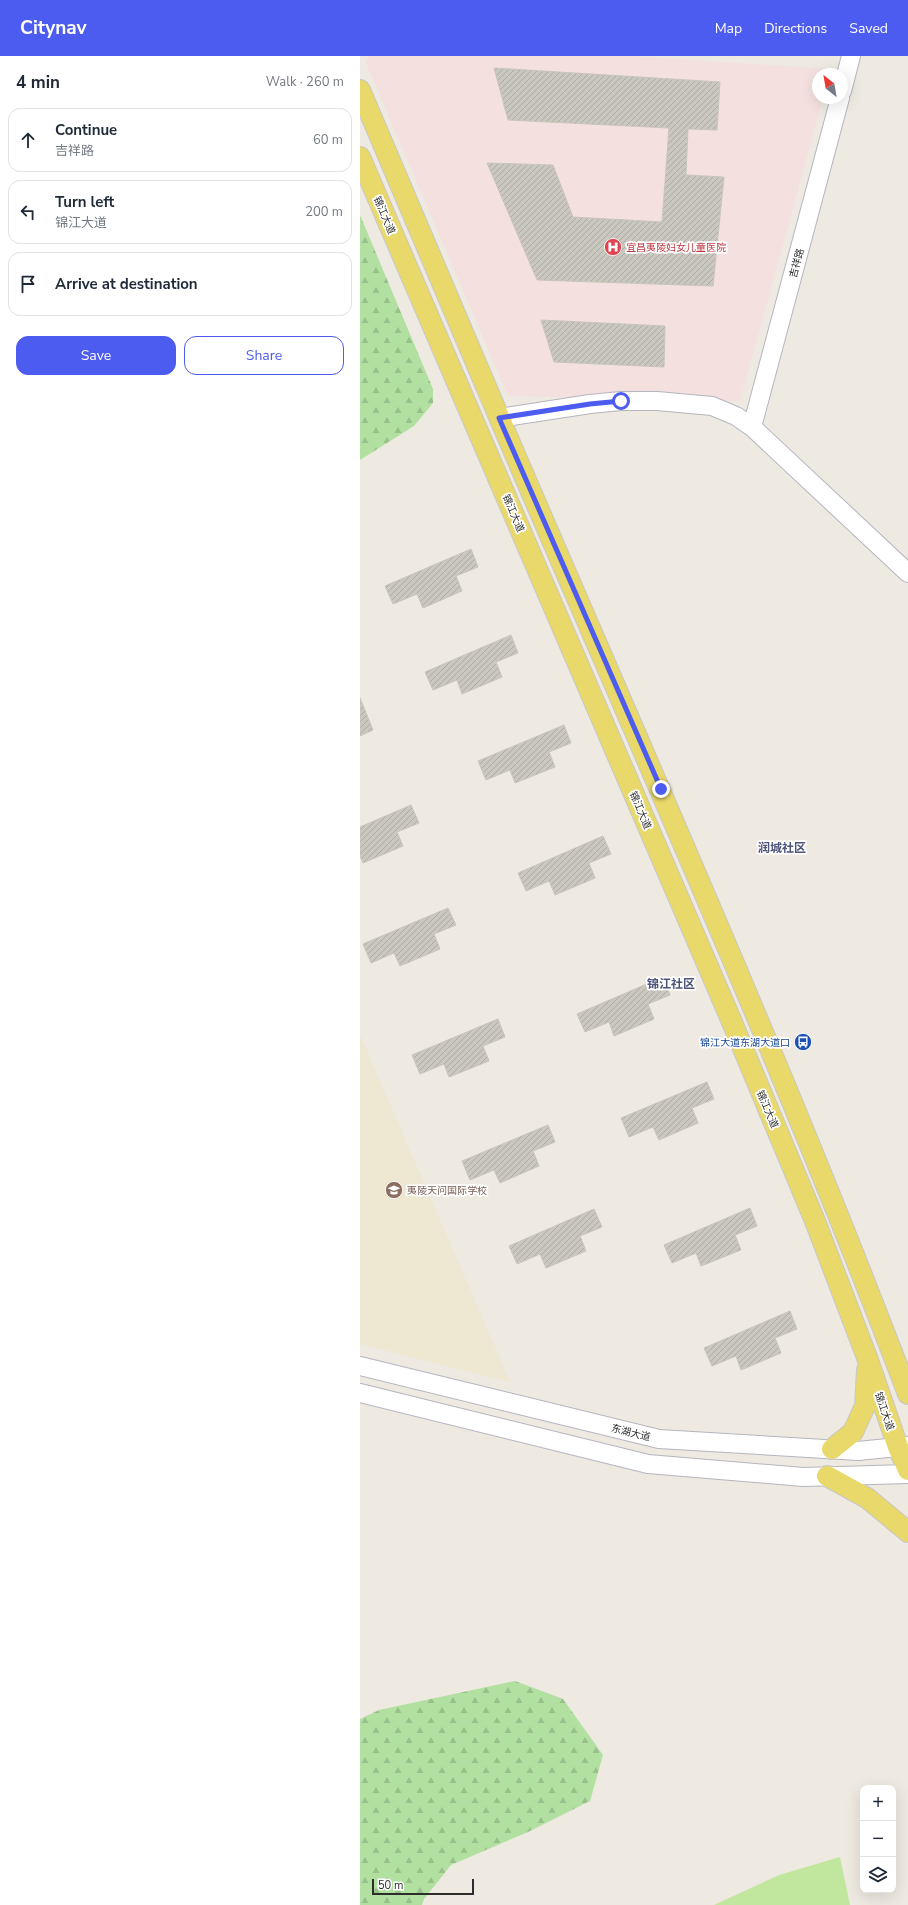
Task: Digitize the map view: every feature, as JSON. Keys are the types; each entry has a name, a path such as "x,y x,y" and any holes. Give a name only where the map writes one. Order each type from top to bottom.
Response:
{"main road":[{"path":"848,68 851,56"},
{"path":"360,90 499,418 661,789 838,1214 908,1394"},
{"name":"吉祥路","path":"752,428 838,104"},
{"name":"锦江大道","path":"360,157 729,1015 815,1221 868,1360 903,1446 908,1470"},
{"path":"499,418 590,404 621,401 657,401 712,406 736,416 752,428 908,573"},
{"path":"890,1346 908,1366"},
{"path":"832,1449 853,1432 865,1406 868,1360"},
{"name":"东湖大道","path":"360,1366 659,1439 858,1451 903,1446"},
{"path":"360,1393 648,1464 802,1477 908,1474"},
{"path":"827,1476 867,1498 908,1532"}],"shaded area":[{"name":"宜昌夷陵妇女儿童医院","path":"369,56 630,56 816,68 812,68 812,104 821,104 740,401 508,396 366,63"},
{"name":"夷陵天问国际学校","path":"360,1035 510,1382 360,1344"}],"green space":[{"path":"360,215 433,389 433,403 414,426 360,460"},
{"path":"515,1681 563,1699 603,1755 590,1801 528,1832 451,1865 424,1899 422,1905 360,1905 360,1719 379,1710"},
{"path":"840,1857 850,1905 714,1905 779,1875"}],"building":[{"path":"494,68 720,82 717,130 688,129 686,175 724,177 713,286 537,280 487,163 553,165 573,217 662,222 669,128 508,120"},
{"path":"541,320 665,326 664,367 554,362"},
{"path":"471,549 478,567 456,576 462,591 423,608 417,594 393,604 385,586"},
{"path":"511,635 518,653 496,662 502,677 462,694 457,680 433,690 425,672"},
{"path":"360,698 373,730 360,736"},
{"path":"564,725 571,743 549,752 555,767 515,783 510,770 486,780 478,761"},
{"path":"411,805 419,823 397,832 403,846 363,863 360,856 360,827"},
{"path":"603,836 611,854 589,863 595,878 555,895 549,881 526,891 518,873"},
{"path":"448,908 456,925 434,934 440,949 400,966 394,953 371,963 363,944"},
{"path":"663,977 670,995 648,1004 654,1019 614,1036 609,1022 585,1032 577,1014"},
{"path":"498,1019 505,1037 483,1046 489,1061 449,1077 444,1064 420,1074 412,1055"},
{"path":"707,1082 714,1099 692,1108 698,1123 659,1140 653,1127 629,1137 621,1118"},
{"path":"548,1125 555,1142 533,1151 539,1166 500,1183 494,1170 470,1180 462,1161"},
{"path":"750,1208 757,1226 735,1235 741,1250 701,1266 696,1253 672,1263 664,1245"},
{"path":"594,1209 602,1227 580,1236 586,1251 546,1268 540,1254 517,1264 509,1246"},
{"path":"790,1311 797,1329 775,1338 781,1353 741,1370 736,1356 712,1366 704,1348"}],"place":[{"name":"宜昌夷陵妇女儿童医院","path":"613,247"},
{"name":"锦江大道东湖大道口","path":"803,1042"},
{"name":"夷陵天问国际学校","path":"394,1190"}],"district":[{"name":"润城社区","path":"782,848"},
{"name":"锦江社区","path":"671,984"}],"route":[{"path":"621,401 590,404 499,418 661,789"}]}
